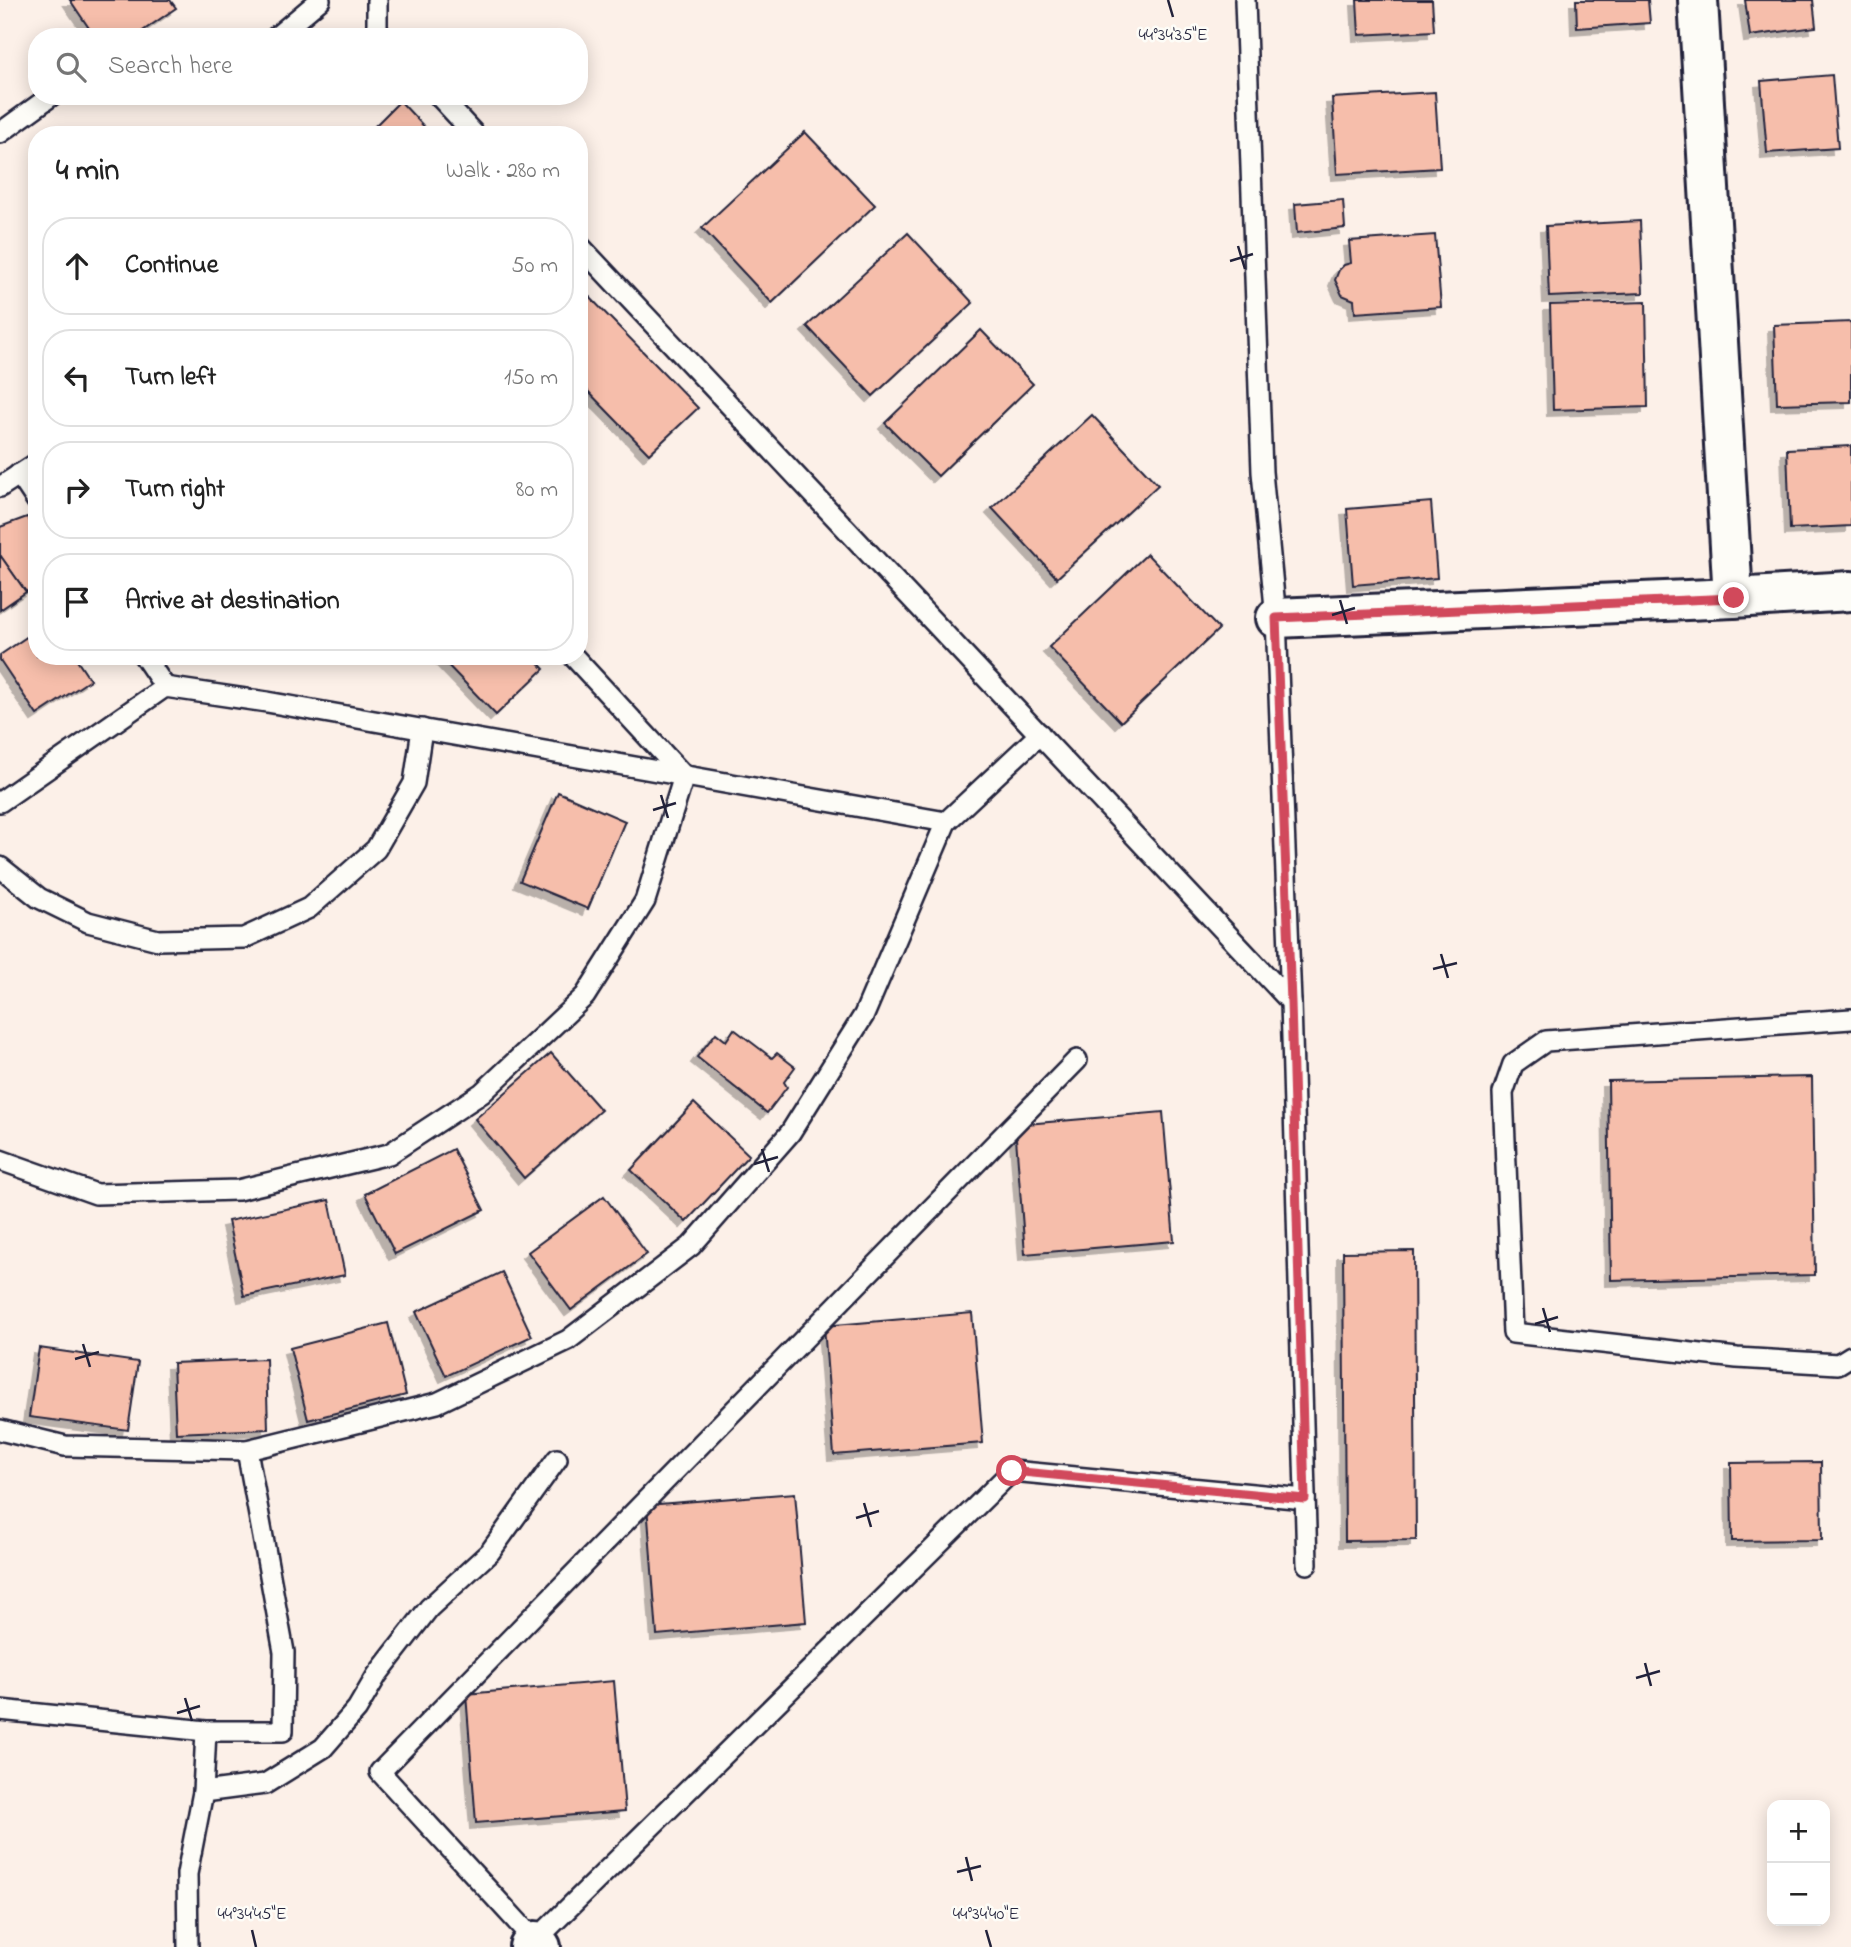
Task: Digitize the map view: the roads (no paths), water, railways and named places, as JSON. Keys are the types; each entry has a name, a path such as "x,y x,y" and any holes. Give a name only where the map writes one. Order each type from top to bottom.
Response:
{"street":[{"path":"1698,0 1734,598"},
{"path":"1276,618 1851,591"}],"lane":[{"path":"287,28 320,0"},
{"path":"377,0 377,28"},
{"path":"1245,0 1262,472 1276,618 1291,1002 1307,1564"},
{"path":"0,133 39,105"},
{"path":"447,105 467,126"},
{"path":"588,255 1291,1002"},
{"path":"0,487 28,468"},
{"path":"19,474 28,487"},
{"path":"150,665 165,687"},
{"path":"581,665 684,776"},
{"path":"0,802 165,687 422,729 946,822"},
{"path":"0,867 39,898 88,922 158,940 244,938 309,908 376,849 414,783 422,729"},
{"path":"0,1430 65,1446 247,1450 437,1403 568,1340 691,1246 790,1133 864,1015 946,822 1040,734"},
{"path":"0,1160 96,1194 109,1194 238,1191 389,1154 482,1093 585,996 645,901 684,776"},
{"path":"1851,1019 1546,1041 1513,1064 1503,1093 1513,1333 1749,1359 1838,1364 1851,1356"},
{"path":"1077,1060 380,1772 535,1945 1012,1471 1305,1499"},
{"path":"0,1710 206,1731 283,1731 284,1652 247,1450"},
{"path":"204,1792 265,1784 323,1748 357,1709 377,1675 429,1608 490,1552 557,1459"},
{"path":"188,1947 187,1874 204,1792 206,1731"}]}
